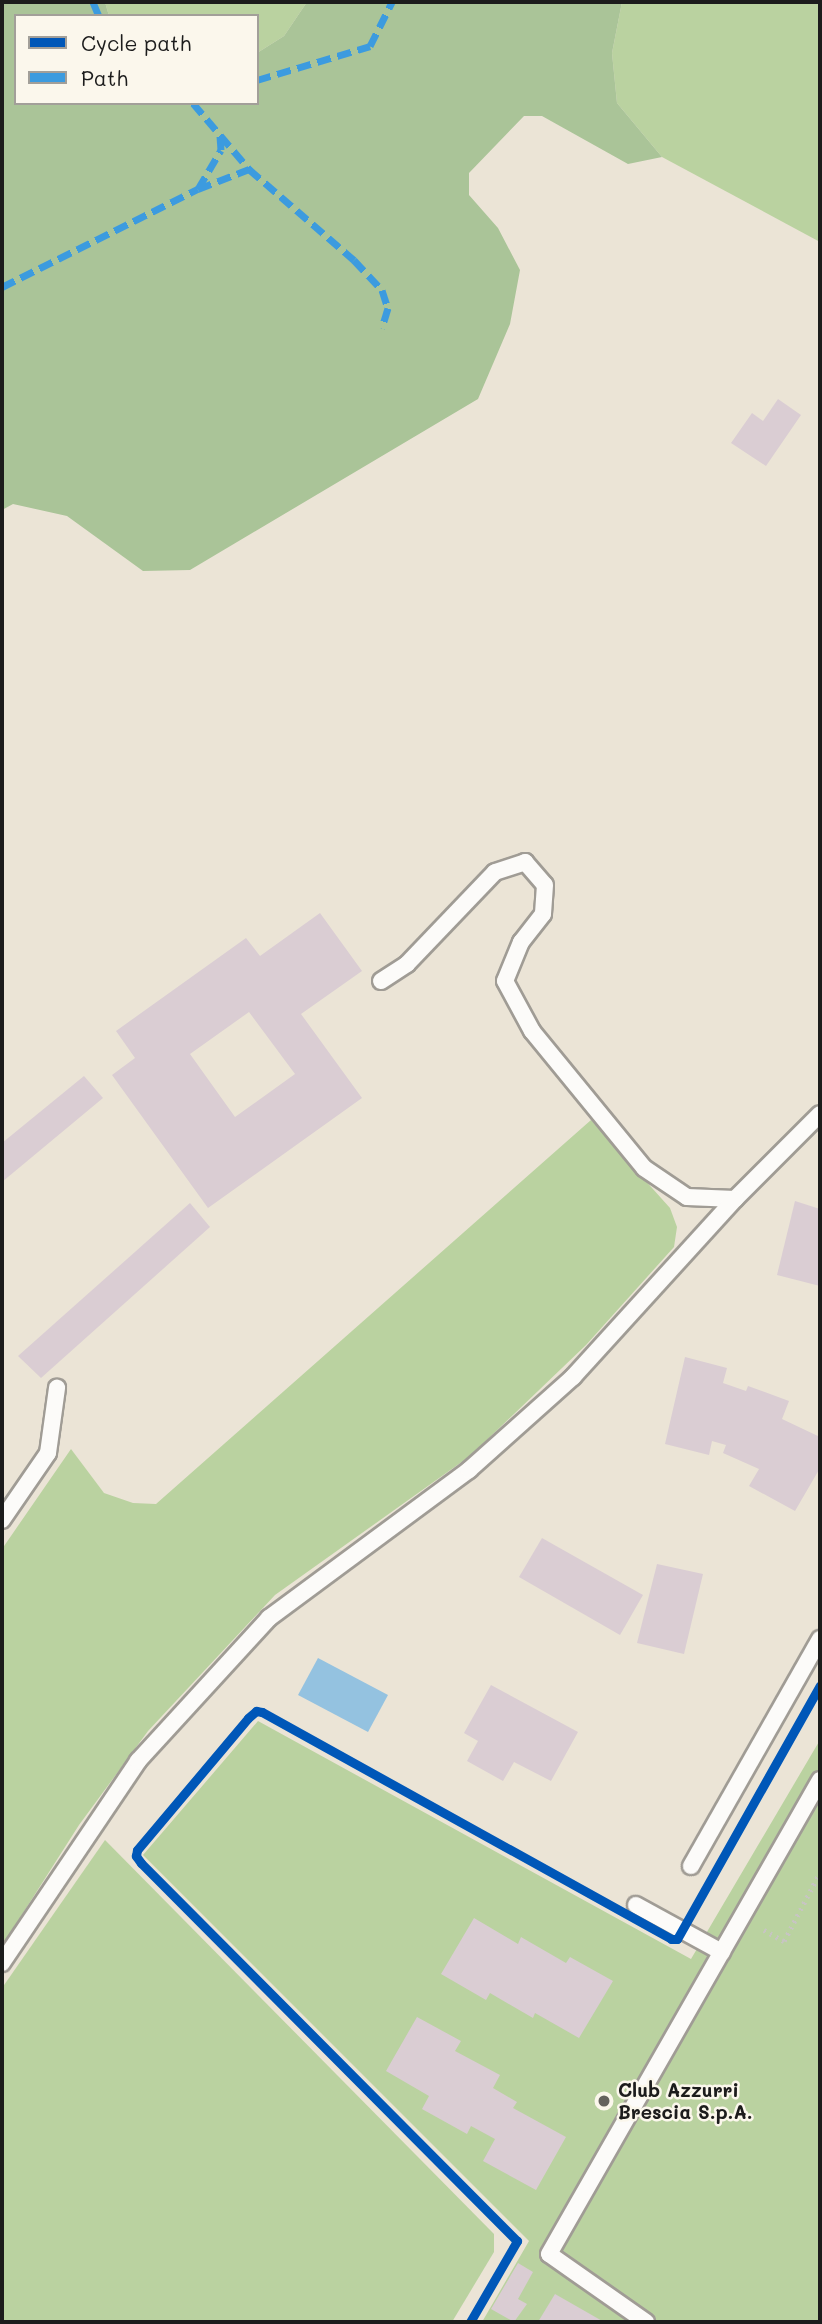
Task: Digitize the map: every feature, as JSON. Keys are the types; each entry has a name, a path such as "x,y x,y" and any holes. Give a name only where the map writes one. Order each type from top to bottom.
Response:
{"lane":[{"path":"381,981 407,964 495,872 525,862 545,885 543,914 521,942 505,981 532,1031 644,1168 687,1197 735,1199"},
{"path":"2,1963 138,1761 269,1618 469,1471 573,1377 735,1199 820,1114"},
{"path":"2,1520 48,1453 57,1388"},
{"path":"691,1866 820,1639"},
{"path":"646,2322 549,2254 820,1780"},
{"path":"636,1905 722,1952"}],"path":[{"path":"741,1917 784,1941 820,1872"}],"green space":[{"path":"2,2 105,2 108,14 14,14 14,105 259,105 259,52 284,36 307,2 622,2 612,53 617,103 662,157 628,164 542,116 524,116 469,173 469,195 498,228 520,270 510,324 478,399 190,570 143,571 67,516 13,504 2,510"},
{"path":"105,2 307,2 284,36 259,52 259,14 108,14"},
{"path":"622,2 820,2 820,242 662,157 617,103 612,53"},
{"path":"591,1120 670,1208 677,1227 674,1247 586,1345 470,1456 275,1595 148,1731 79,1825 2,1946 2,1549 71,1449 104,1493 133,1503 156,1504"},
{"name":"Club Azzurri Brescia S.p.A.","path":"258,1721 691,1959 820,1740 820,2322 482,2322 529,2241 143,1855"},
{"path":"105,1840 494,2234 494,2252 452,2322 2,2322 2,1988"}],"water":[{"path":"318,1658 388,1695 368,1732 298,1695"}],"building":[{"path":"778,399 801,415 766,466 731,443 752,413 763,421"},
{"path":"320,913 362,971 301,1014 362,1098 208,1208 112,1075 135,1058 116,1031 246,938 260,956","holes":["249,1012 295,1074 235,1117 190,1054"]},
{"path":"84,1076 103,1098 2,1182 2,1143"},
{"path":"795,1201 820,1209 820,1286 777,1275"},
{"path":"190,1203 210,1227 41,1378 18,1356"},
{"path":"685,1357 727,1368 723,1383 746,1391 748,1386 789,1401 782,1419 820,1437 820,1468 795,1511 749,1486 759,1469 723,1453 726,1445 712,1441 709,1455 665,1444"},
{"path":"542,1538 643,1595 620,1635 519,1577"},
{"path":"657,1564 703,1574 684,1654 637,1643"},
{"path":"491,1685 578,1732 551,1781 514,1762 503,1781 467,1761 478,1741 464,1733"},
{"path":"474,1918 518,1944 521,1937 566,1963 570,1957 613,1981 579,2038 535,2013 533,2018 490,1993 486,2000 441,1974"},
{"path":"417,2017 461,2041 455,2051 500,2075 493,2088 517,2102 513,2108 566,2137 536,2190 483,2161 495,2139 471,2126 467,2134 422,2109 429,2096 386,2071"},
{"path":"518,2263 533,2272 518,2299 527,2304 514,2322 491,2309"},
{"path":"555,2294 604,2322 538,2322"}],"marked path":[{"path":"93,2 98,14"},
{"path":"259,79 370,46 392,2"},
{"path":"195,105 249,169 354,260 382,290 388,308 382,328"},
{"path":"198,189 221,150 220,136"},
{"path":"2,287 198,189 249,169"}],"cycle path":[{"path":"470,2322 517,2241 141,1863 136,1856 137,1850 256,1711 671,1939 677,1939 820,1685"}],"place":[{"name":"Club Azzurri Brescia S.p.A.","path":"604,2101"}]}
